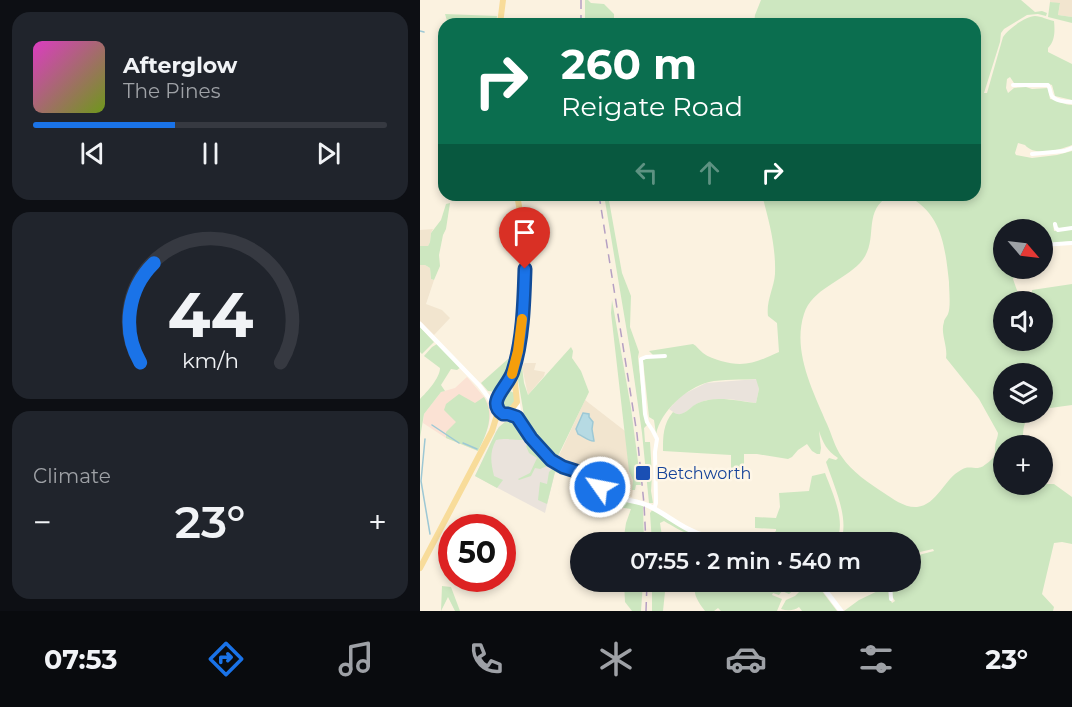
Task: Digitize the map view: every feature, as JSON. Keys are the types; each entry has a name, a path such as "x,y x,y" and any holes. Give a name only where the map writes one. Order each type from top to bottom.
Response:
{"main road":[{"path":"501,18 503,0"},
{"path":"420,568 492,431 497,415 495,402 514,370 524,305 525,269 524,233 518,201"},
{"path":"514,370 521,423"},
{"path":"502,391 509,388 517,393"},
{"path":"492,431 518,402"},
{"path":"496,408 503,414 517,417 531,438 551,460 563,467 585,474 609,494 642,503 696,532"},
{"path":"827,592 841,611"}],"street":[{"path":"1013,86 1046,84 1050,87 1053,98 1072,102"},
{"path":"1032,154 1072,148"},
{"path":"1055,224 1058,230 1072,228"},
{"path":"1053,244 1072,243"},
{"path":"420,324 487,394 496,408"},
{"path":"654,509 657,439 645,414 641,359 665,356"},
{"path":"487,394 502,391"},
{"path":"891,592 891,599"}],"shaded area":[{"path":"1050,0 1072,0 1072,17 1058,15 1060,4 1050,2"},
{"path":"433,229 428,246 420,246 420,230"},
{"path":"420,265 430,268 431,279 434,280 426,304 442,310 450,318 434,335 420,321"},
{"path":"524,363 536,363 534,370 545,372 528,395 522,367"},
{"path":"467,377 484,397 491,414 478,451 446,438 423,423 424,414 441,392 455,388"},
{"path":"757,379 759,389 756,403 729,399 707,400 698,403 681,415 669,409 682,395 706,383"},
{"path":"585,400 625,431 634,482 632,497 613,491 588,473 556,462"},
{"path":"505,422 518,425 525,434 527,444 530,443 550,465 556,468 545,513 475,476 496,432"}],"green space":[{"path":"585,0 604,4 614,14 614,18 585,18"},
{"path":"761,0 1021,0 1035,12 1047,13 1046,16 1027,15 1004,29 984,93 987,93 1005,34 1027,18 1037,16 1054,21 1054,36 1048,52 1072,64 1072,100 1055,96 1052,85 1046,83 1014,83 1010,77 1007,79 1006,88 1008,93 1014,88 1048,88 1050,99 1072,105 1072,145 1041,152 1018,143 1015,153 1032,158 1072,151 1072,227 1060,229 1056,223 1053,223 1053,219 993,219 993,279 1013,279 1017,291 993,291 993,351 1053,351 1053,291 1032,290 1072,284 1072,405 1053,408 1053,363 993,363 993,423 1026,423 1023,435 998,435 979,399 946,358 943,326 950,303 946,256 940,232 927,211 916,201 981,201 981,18 755,18"},
{"path":"1050,2 1060,3 1058,15 1072,17 1072,23 1048,17"},
{"path":"445,14 497,16 497,18 446,18"},
{"path":"605,201 609,201 622,273 631,296 630,327 639,352 644,415 647,425 644,428 645,442 650,442 653,503 649,503 631,356"},
{"path":"764,201 882,201 873,218 869,245 860,263 814,298 804,314 801,328 802,356 816,398 837,450 846,462 873,485 908,506 917,507 930,502 955,474 965,468 982,467 993,458 993,495 1053,495 1054,484 1072,497 1072,544 1054,543 1042,594 1054,607 1053,611 844,611 876,592 889,592 892,603 895,601 892,592 921,592 921,554 934,551 933,549 921,552 921,532 843,532 842,513 826,462 829,458 836,460 838,458 826,446 819,431 820,454 812,451 807,444 788,459 744,454 744,477 731,477 731,455 663,451 665,426 673,412 683,413 698,403 712,399 756,403 759,389 756,379 720,380 700,385 683,395 669,409 656,434 654,420 649,417 643,360 653,355 649,351 693,344 709,357 737,364 757,361 779,352 777,323 768,316 775,264 772,234"},
{"path":"450,203 439,255 440,266 434,280 431,279 430,268 420,265 420,246 428,246 431,233 441,220 446,204"},
{"path":"1053,223 1054,231 1072,229 1072,241 1053,243"},
{"path":"612,300 631,408 641,485 636,485 635,490 632,490 633,480 629,471 611,313"},
{"path":"420,327 434,342 422,354 420,352"},
{"path":"437,344 461,367 457,370 451,369 441,385 445,391 441,392 424,414 420,438 420,399 436,380 440,368 424,356"},
{"path":"571,347 572,358 581,371 589,392 557,458 545,452 526,427 517,374 519,367 522,367 528,395"},
{"path":"508,359 512,360 506,381 496,392 488,391 481,383"},
{"path":"505,391 514,393 515,401 504,412 498,402"},
{"path":"459,394 475,403 484,397 487,404 488,424 478,451 446,438 446,432 456,422 444,410 446,404"},
{"path":"505,422 512,422 519,427 525,434 525,440 496,440 492,454 492,467 494,476 503,480 497,488 475,476 496,432"},
{"path":"530,443 550,465 540,469 535,468 531,476 519,480 530,473 537,458 529,453 526,446"},
{"path":"554,467 575,473 607,496 643,506 644,532 625,532 631,509 618,507 601,500 577,479 555,472 547,504 538,500 540,482 547,484 549,472"},
{"path":"825,473 838,508 839,532 775,532 776,529 755,528 755,517 776,518 780,507 779,493 809,491 812,476"},
{"path":"653,509 682,527 698,532 684,532 664,521 660,523 661,532 651,532 650,513"},
{"path":"442,592 453,592 460,611 455,611 448,597 441,611"},
{"path":"624,592 642,592 641,611 632,611 625,602"},
{"path":"652,592 665,592 663,611 652,611"},
{"path":"781,592 779,595 773,593 772,595 782,599 777,611 721,611 718,608 714,611 705,611 695,593"},
{"path":"799,592 823,592 837,611 802,611 799,607 790,610 781,609 786,600"}],"water":[{"path":"583,413 589,414 593,422 594,441 578,434 576,429"}],"waterway":[{"path":"420,31 424,32"},
{"path":"432,425 459,443"},
{"path":"425,439 421,481 430,534"},
{"path":"463,443 477,449"}],"railway":[{"path":"581,0 581,18"},
{"path":"600,201 637,434 645,532"},
{"path":"646,611 647,592"}],"slow traffic":[{"path":"512,374 522,319"}],"place":[{"name":"Betchworth","path":"643,473"}],"route":[{"path":"525,269 524,305 514,370 499,394 495,406 503,414 517,417 525,431 551,460 563,467 585,474 600,487"}]}
